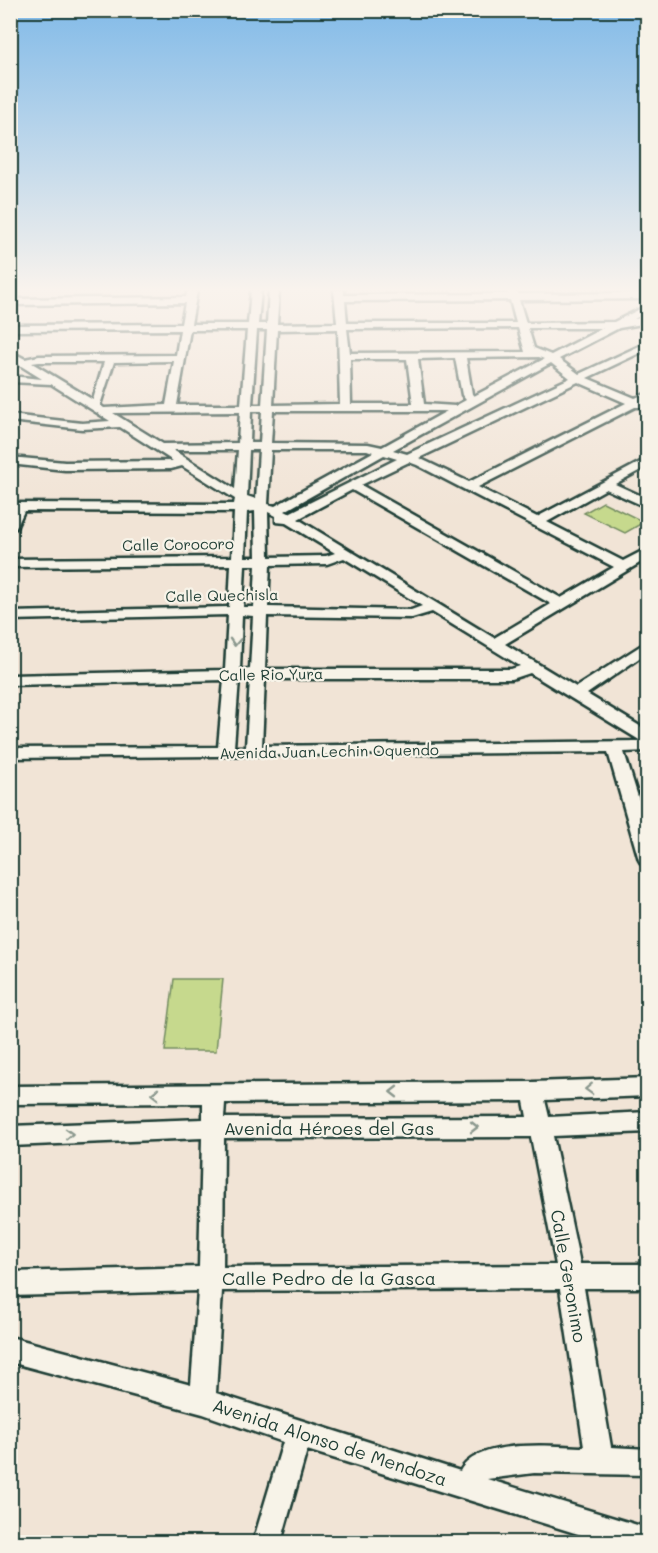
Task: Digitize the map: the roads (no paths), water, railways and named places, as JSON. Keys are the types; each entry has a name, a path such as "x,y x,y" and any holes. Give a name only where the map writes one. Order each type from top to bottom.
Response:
{"street":[{"path":"24,362 186,461 241,502 288,519 352,485 609,362"},
{"path":"98,408 109,362"},
{"path":"171,409 178,362"},
{"path":"226,752 233,675 237,560 250,362"},
{"path":"254,752 263,561 262,511 271,362"},
{"path":"345,362 346,409"},
{"path":"413,362 420,407"},
{"path":"461,362 467,395 473,401"},
{"path":"262,511 276,511 545,362"},
{"path":"557,362 576,377 648,407"},
{"path":"10,379 53,381"},
{"path":"468,487 648,396"},
{"path":"98,408 420,407 456,410"},
{"path":"10,418 82,426 122,424"},
{"path":"162,448 368,447 387,450 411,458 624,567"},
{"path":"10,460 65,466 171,465 186,461"},
{"path":"537,522 648,461"},
{"path":"606,484 648,504"},
{"path":"352,485 562,604"},
{"path":"10,528 15,508 241,502"},
{"path":"276,511 648,738"},
{"path":"493,645 648,552"},
{"name":"Calle Corocoro","path":"10,563 327,560 344,554"},
{"name":"Calle Quechisla","path":"10,616 236,611 412,614 433,607"},
{"path":"575,695 648,645"},
{"name":"Calle Rio Yura","path":"10,680 259,674 512,674 530,668"},
{"name":"Avenida Juan Lechin Oquendo","path":"10,753 648,746"},
{"path":"615,748 648,860"},
{"path":"10,1095 533,1091 648,1087"},
{"name":"Calle Geronimo","path":"533,1091 570,1276 600,1461"},
{"path":"203,1401 211,1279 214,1094"},
{"name":"Avenida Héroes del Gas","path":"10,1136 215,1128 541,1127 648,1122"},
{"name":"Calle Pedro de la Gasca","path":"10,1284 211,1279 648,1276"},
{"name":"Avenida Alonso de Mendoza","path":"10,1348 203,1401 298,1434 647,1542"},
{"path":"267,1542 298,1434"},
{"path":"467,1486 472,1474 481,1466 510,1459 648,1462"}]}
